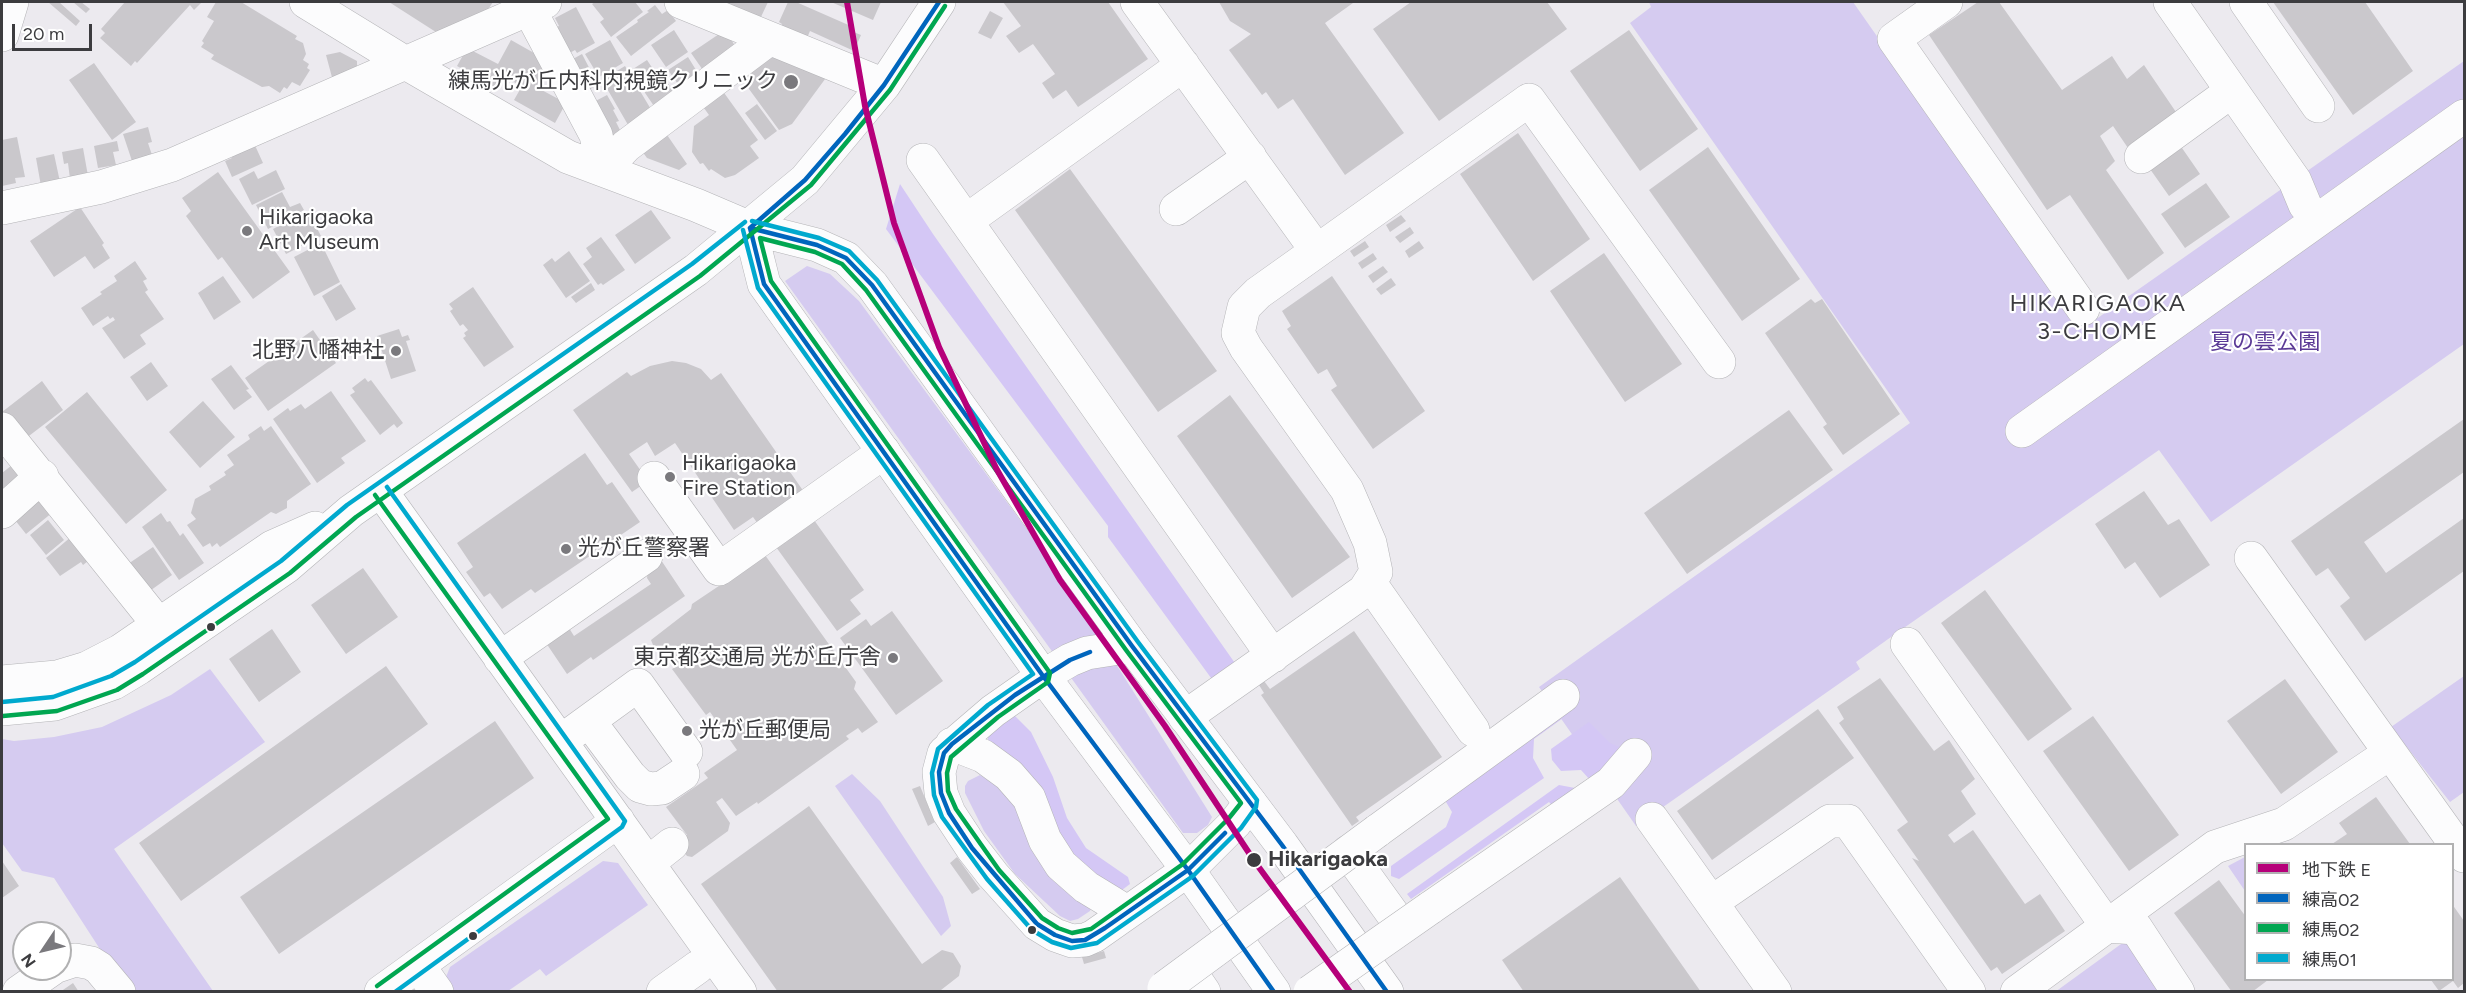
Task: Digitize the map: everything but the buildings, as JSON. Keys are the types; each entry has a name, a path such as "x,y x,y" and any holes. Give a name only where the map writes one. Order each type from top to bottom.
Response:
{"street":[{"path":"2,35 12,2"},
{"path":"306,2 568,157 750,228 818,245 846,258 872,285 1132,646 1285,849 1387,992"},
{"path":"681,2 884,85"},
{"path":"2,709 56,704 114,683 139,668 286,567 351,511 696,270 750,228 805,180 884,85 939,2"},
{"path":"1137,2 1317,251"},
{"path":"1946,2 1893,39 2083,309"},
{"path":"2170,2 2295,181 2305,205"},
{"path":"2246,2 2318,106"},
{"path":"2,208 101,187 172,165 537,4 596,135 603,170"},
{"path":"603,170 626,146 770,39"},
{"path":"966,221 1183,65"},
{"path":"2141,157 2232,91"},
{"path":"1185,717 1364,591 1376,572 1370,543 1347,490 1259,368 1238,333 1244,307 1258,293 1529,100 1719,362"},
{"path":"2022,431 2464,116"},
{"path":"1176,209 1250,158"},
{"path":"923,160 1273,656"},
{"path":"750,228 764,284 1043,676 1188,870 1274,992"},
{"path":"2,429 42,476 159,625"},
{"path":"654,478 719,569 884,452"},
{"path":"2,512 42,476"},
{"path":"381,491 618,821 660,854 740,992"},
{"path":"2,682 57,677 87,668 120,651 273,547 351,511"},
{"path":"500,658 646,556"},
{"path":"2251,558 2464,856"},
{"path":"1370,583 1473,730"},
{"path":"1907,644 2107,926"},
{"path":"1132,646 1087,653 1043,676 993,711 944,753 939,772 941,793 949,813 993,875 1038,924 1055,935 1072,941 1085,940 1188,870 1235,823 1250,803"},
{"path":"561,741 638,685 685,763 662,788 651,789 640,786 589,721"},
{"path":"1179,985 1348,852 1563,696"},
{"path":"952,744 983,756 1009,775 1029,798 1045,840 1061,865 1086,887 1127,912"},
{"path":"2017,992 2215,847 2291,834 2390,753"},
{"path":"1310,992 1611,783 1635,755"},
{"path":"1652,819 1775,992"},
{"path":"381,992 618,821"},
{"path":"1712,902 1830,821 1848,821 1969,992"},
{"path":"1348,852 1402,927"},
{"path":"2107,926 2136,928 2178,992"},
{"path":"72,961 91,963 99,968 119,992"},
{"path":"418,965 437,992"},
{"path":"663,992 698,967"},
{"path":"19,992 35,981"}],"green space":[{"name":"夏の雲公園","path":"1649,2 1853,2 2082,329 2464,61 2464,344 2211,522 2159,450 1856,662 1860,669 1636,826 1539,687 1910,423 1630,23 1651,7"},
{"path":"807,266 830,274 859,301 1059,573 1212,817 1208,825 1197,833 1183,833 785,281"},
{"path":"210,669 265,742 114,849 213,991 127,991 54,878 22,871 2,843 2,739 14,741 54,737 102,727 171,695"},
{"path":"2464,676 2464,792 2450,802 2391,727"},
{"path":"852,774 880,801 943,897 951,926 941,936 835,786"},
{"path":"980,775 1003,789 1020,815 1092,905 1090,911 1070,921 1060,916 1015,874 984,831 965,793 968,781"},
{"path":"2244,858 2244,890 2228,866"},
{"path":"603,861 618,863 648,905 546,976 540,969 508,991 452,991 444,982 450,967"},
{"path":"2128,939 2164,992 2055,992"}],"shaded area":[{"path":"900,184 1237,666 1214,682 1108,537 1108,526 886,229"},
{"path":"1572,709 1570,713 1534,739 1533,758 1544,778 1399,879 1391,876 1391,866 1446,827 1452,812 1446,802 1450,791"},
{"path":"1009,715 1015,716 1031,732 1053,777 1067,818 1086,848 1128,877 1130,884 1122,890 1113,887 1081,862 1061,842 988,743 988,736"},
{"path":"1589,722 1610,743 1624,749 1591,781 1581,770 1561,771 1552,760 1551,749"},
{"path":"1559,785 1575,788 1556,810 1549,802 1411,899 1407,894"}],"metro line":[{"name":"E","path":"847,2 865,106 894,223 939,347 996,468 1060,580 1165,726 1255,862 1350,992"}],"transit line":[{"name":"練高02","path":"750,228 805,180 845,134 884,85 939,2"},
{"name":"練馬02","path":"3,716 57,711 117,690 143,674 290,573 356,517 700,276 811,185 890,90 945,6"},
{"name":"練馬01","path":"743,230 758,288 1033,674 988,705 938,749 932,773 934,795 942,817 987,879 1032,930 1052,942 1071,948 1097,943 1193,876 1241,828 1256,807 1257,800 1138,642 877,280 849,251 819,238 752,221"},
{"name":"練馬01","path":"2,702 53,697 111,676 135,662 281,561 347,505 692,264 745,222"},
{"name":"練高02","path":"750,228 817,245 846,258 872,285 1132,646 1282,845 1387,992"},
{"name":"練高02","path":"750,228 764,284 1043,676 1188,870 1274,992"},
{"name":"練馬02","path":"760,238 815,252 842,264 866,290 1126,650 1241,803 1183,864 1091,929 1072,933 1042,918 999,870 956,809 948,791 947,773 951,757 998,717 1048,682 1050,673 771,281 760,238"},
{"name":"練馬01","path":"387,487 625,821 622,827 395,992"},
{"name":"練馬02","path":"375,495 608,819 377,986"},
{"name":"練高02","path":"1090,652 1070,660 1015,695 952,744 944,753 939,772 941,793 949,813 972,848 1037,924 1055,935 1072,941 1085,940 1105,928 1188,870 1225,833"}],"place":[{"name":"練馬光が丘内科内視鏡クリニック","path":"791,82"},
{"name":"Hikarigaoka Art Museum","path":"247,231"},
{"name":"北野八幡神社","path":"396,351"},
{"name":"Hikarigaoka Fire Station","path":"670,477"},
{"name":"光が丘警察署","path":"566,549"},
{"name":"東京都交通局 光が丘庁舎","path":"893,658"},
{"name":"光が丘郵便局","path":"687,731"},
{"name":"Hikarigaoka","path":"1254,860"}],"district":[{"name":"HIKARIGAOKA 3-CHOME","path":"2098,318"}]}
